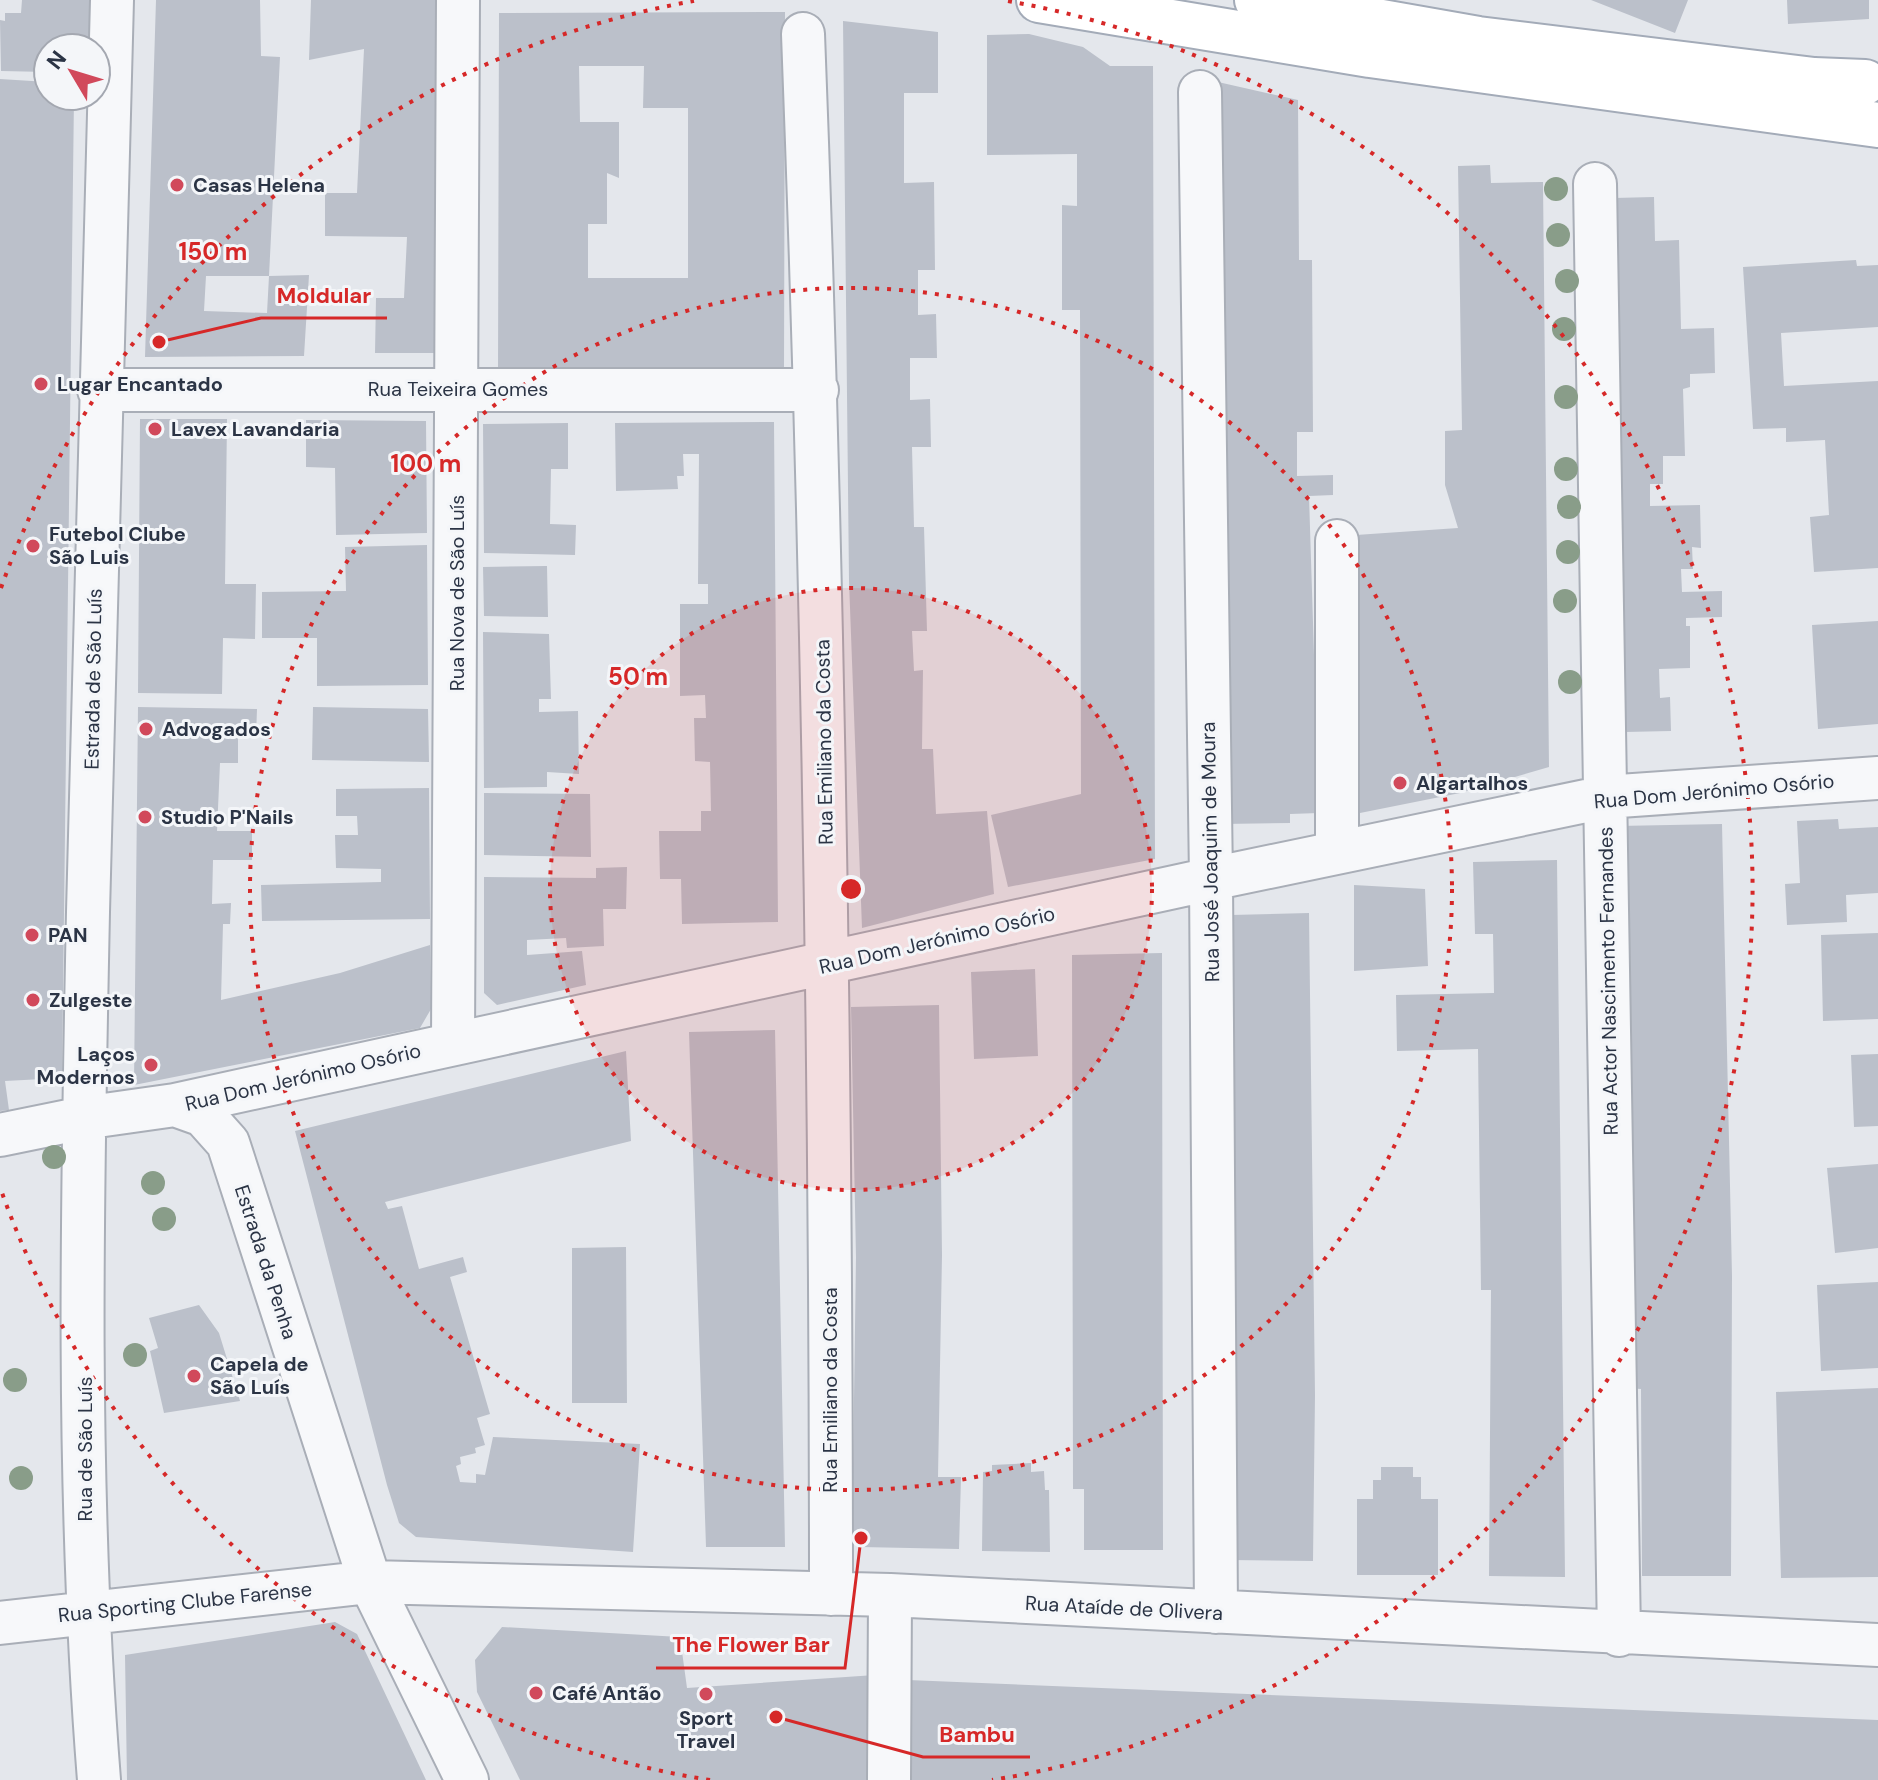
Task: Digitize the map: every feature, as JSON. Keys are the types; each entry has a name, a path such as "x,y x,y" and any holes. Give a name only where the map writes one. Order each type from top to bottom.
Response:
{"main road":[{"path":"1039,0 1370,55 1878,125"},
{"path":"1257,0 1478,39 1874,86"}],"street":[{"name":"Estrada de São Luís","path":"83,1118 99,390 112,0"},
{"name":"Rua Nova de São Luís","path":"453,1043 459,389 458,0"},
{"name":"Rua Emiliano da Costa","path":"803,34 817,390 828,965 831,1594"},
{"name":"Rua José Joaquim de Moura","path":"1200,92 1211,879 1216,1612"},
{"name":"Rua Actor Nascimento Fernandes","path":"1595,184 1619,1635"},
{"name":"Rua Teixeira Gomes","path":"99,390 817,390"},
{"path":"1337,541 1337,852"},
{"name":"Rua Dom Jerónimo Osório","path":"0,1135 83,1118 175,1105 1211,879 1605,797 1878,778"},
{"name":"Estrada da Penha","path":"175,1105 203,1115 228,1143 370,1582 467,1780"},
{"name":"Rua de São Luís","path":"83,1118 86,1613 99,1780"},
{"name":"Rua Ataíde de Olivera","path":"370,1582 890,1595 1619,1635 1878,1645"},
{"name":"Rua Sporting Clube Farense","path":"0,1623 370,1582"},
{"path":"889,1780 890,1595"}],"building":[{"path":"22,0 93,0 92,32 32,32 32,72 1,71 0,20 5,21 5,13 21,13"},
{"path":"156,0 260,0 261,56 280,57 269,276 309,275 304,356 145,357","holes":["206,276 269,276 267,313 204,311"]},
{"path":"311,0 440,0 436,353 375,353 376,298 404,298 407,237 325,236 325,193 357,193 364,49 309,60"},
{"path":"1591,0 1688,0 1675,33"},
{"path":"1787,0 1869,0 1869,19 1788,24"},
{"path":"785,12 784,370 498,371 499,13","holes":["579,66 644,66 643,108 688,108 688,278 588,278 588,224 607,224 607,173 619,178 619,122 580,122"]},
{"path":"843,21 938,32 938,93 904,93 904,183 934,182 935,270 918,270 918,315 936,314 937,358 910,358 910,400 930,399 931,447 912,447 914,527 924,527 927,631 912,631 914,671 923,670 922,749 933,749 936,814 987,811 994,894 862,928 849,581"},
{"path":"1029,34 1083,47 1110,66 1153,66 1155,859 1008,887 991,815 1081,794 1080,310 1062,310 1062,205 1077,206 1077,154 987,155 987,35"},
{"path":"0,79 32,81 32,112 74,112 62,1078 5,1081 9,1110 0,1111"},
{"path":"1218,82 1298,100 1299,260 1312,260 1313,432 1297,432 1297,476 1333,475 1333,495 1309,496 1319,813 1290,814 1290,823 1222,824"},
{"path":"1490,165 1491,183 1543,182 1549,767 1460,793 1355,814 1356,535 1458,528 1445,485 1445,431 1462,430 1458,166"},
{"path":"1654,197 1655,241 1679,240 1681,329 1714,328 1715,373 1690,374 1690,387 1683,389 1685,456 1663,456 1663,484 1650,484 1650,506 1700,505 1701,548 1692,547 1693,569 1681,569 1682,592 1722,591 1722,617 1686,618 1686,626 1690,626 1690,668 1659,669 1660,698 1670,697 1671,731 1625,732 1614,198"},
{"path":"1856,260 1857,266 1878,265 1878,327 1781,333 1784,386 1878,381 1878,568 1814,572 1810,517 1829,515 1825,440 1786,442 1786,428 1753,429 1743,267"},
{"path":"140,419 227,419 225,584 256,584 255,639 223,638 222,694 138,693"},
{"path":"306,420 426,421 427,533 336,535 335,468 306,467"},
{"path":"774,422 778,922 682,924 681,879 660,879 659,831 701,831 701,811 711,811 710,762 695,761 694,718 706,718 705,695 680,696 680,604 708,604 708,584 698,584 699,454 683,454 684,476 677,476 678,489 616,491 615,423"},
{"path":"568,423 568,469 551,469 550,524 576,525 575,555 484,553 483,424"},
{"path":"427,545 428,685 317,686 317,638 262,638 262,592 346,591 345,547"},
{"path":"547,566 548,617 484,616 483,567"},
{"path":"1878,621 1878,724 1818,729 1812,625"},
{"path":"483,632 549,634 551,699 539,699 539,712 578,711 579,774 547,772 547,787 484,788"},
{"path":"138,707 257,709 256,737 238,737 238,763 220,763 217,831 252,831 252,860 213,860 212,904 231,903 230,924 223,924 221,1000 340,973 430,945 431,1009 420,1028 134,1085"},
{"path":"313,707 428,709 429,762 312,760"},
{"path":"429,788 430,919 262,921 261,885 381,882 381,869 336,868 335,835 358,835 357,816 336,816 336,789"},
{"path":"484,793 590,794 591,857 484,855"},
{"path":"1838,819 1839,829 1878,827 1878,893 1846,895 1847,922 1787,925 1785,884 1800,883 1797,821"},
{"path":"1722,824 1732,1276 1731,1576 1642,1576 1641,1389 1628,1388 1618,826"},
{"path":"1557,860 1565,1577 1489,1576 1491,1290 1481,1290 1478,1049 1397,1051 1396,995 1494,993 1493,934 1475,934 1473,862"},
{"path":"627,867 626,909 603,909 604,946 567,948 566,938 527,940 527,955 582,951 586,985 497,1005 484,993 484,877 596,878 596,868"},
{"path":"1354,885 1425,889 1428,966 1354,971"},
{"path":"1309,913 1315,1395 1313,1561 1230,1560 1235,1182 1231,915"},
{"path":"1878,933 1878,1019 1823,1021 1821,935"},
{"path":"1162,953 1163,1550 1084,1550 1084,1489 1073,1489 1072,955"},
{"path":"1035,969 1038,1056 974,1059 971,972"},
{"path":"939,1005 942,1255 938,1477 961,1477 959,1549 861,1547 852,1540 856,1257 851,1007"},
{"path":"775,1030 785,1547 706,1547 689,1032"},
{"path":"626,1051 631,1141 385,1202 388,1209 402,1206 419,1269 463,1257 467,1272 450,1277 490,1414 477,1418 485,1445 475,1448 476,1453 460,1457 461,1464 456,1466 460,1482 476,1483 476,1474 485,1475 493,1437 640,1444 633,1552 416,1537 399,1523 387,1485 295,1131"},
{"path":"1878,1054 1878,1126 1854,1127 1851,1055"},
{"path":"1878,1164 1878,1248 1835,1253 1827,1168"},
{"path":"626,1247 627,1403 572,1403 572,1248"},
{"path":"1878,1282 1878,1368 1821,1371 1817,1285"},
{"name":"Capela de São Luís","path":"199,1305 219,1333 240,1401 164,1413 150,1351 158,1348 149,1318"},
{"path":"1878,1388 1878,1577 1781,1578 1776,1392"},
{"path":"1031,1463 1031,1472 1044,1471 1045,1490 1049,1490 1050,1552 982,1551 983,1472 992,1471 992,1465"},
{"path":"1381,1467 1413,1467 1413,1477 1421,1477 1421,1499 1438,1499 1438,1575 1357,1575 1357,1499 1373,1499 1373,1480 1381,1480"},
{"path":"335,1622 357,1634 426,1780 127,1780 125,1655"},
{"path":"502,1627 680,1637 687,1688 875,1675 876,1780 520,1780 477,1692 475,1660"},
{"path":"908,1680 1878,1720 1878,1780 897,1780"}],"place":[{"name":"Casas Helena","path":"177,185"},
{"name":"Moldular","path":"159,342"},
{"name":"Lugar Encantado","path":"41,384"},
{"name":"Lavex Lavandaria","path":"155,429"},
{"name":"Futebol Clube São Luis","path":"33,546"},
{"name":"Advogados","path":"146,729"},
{"name":"Algartalhos","path":"1400,783"},
{"name":"Studio P'Nails","path":"145,817"},
{"name":"PAN","path":"32,935"},
{"name":"Zulgeste","path":"33,1000"},
{"name":"Laços Modernos","path":"151,1065"},
{"name":"Capela de São Luís","path":"194,1376"},
{"name":"The Flower Bar","path":"861,1538"},
{"name":"Café Antão","path":"536,1693"},
{"name":"Sport Travel","path":"706,1694"},
{"name":"Bambu","path":"776,1717"}]}
